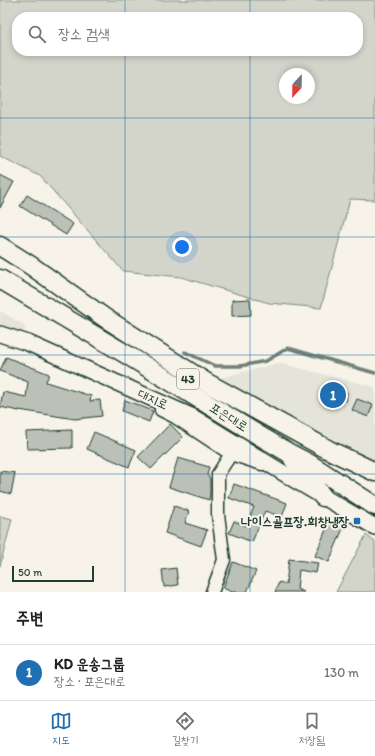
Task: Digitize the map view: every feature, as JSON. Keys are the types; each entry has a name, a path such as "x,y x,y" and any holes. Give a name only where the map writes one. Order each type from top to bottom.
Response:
{"highway":[{"path":"0,246 30,265 105,318 209,384 329,450 375,472"},
{"name":"포은대로","path":"0,268 64,304 188,380 375,491"},
{"name":"포은대로","path":"0,279 289,453 310,464 375,506"},
{"path":"105,318 127,342"},
{"path":"188,380 209,384"},
{"path":"289,453 323,497"}],"main road":[{"name":"대지로","path":"0,334 28,343 191,416 271,466 375,527"}],"street":[{"name":"대지로","path":"28,343 175,417 231,454 271,466"},
{"path":"212,592 224,560 218,516 218,474 231,454"}],"shaded area":[{"path":"0,0 375,0 375,200 350,199 321,308 269,303 181,277 123,271 40,176 0,156"},
{"path":"0,311 26,326 23,333 0,326"},
{"path":"278,363 375,387 375,462 329,442 220,378"},
{"path":"0,516 12,519 0,566"},
{"path":"366,535 375,542 375,592 336,592"}],"building":[{"path":"0,175 14,182 0,208"},
{"path":"27,195 73,224 66,235 20,206"},
{"path":"250,299 251,315 232,316 232,300"},
{"path":"6,357 49,374 46,382 91,396 90,401 100,400 102,416 75,419 0,407 3,392 26,397 28,382 0,371"},
{"path":"321,388 347,392 346,401 320,397"},
{"path":"357,399 373,405 368,417 352,410"},
{"path":"125,400 153,411 149,422 122,411"},
{"path":"170,424 183,437 151,469 138,457"},
{"path":"72,430 72,448 27,449 26,432"},
{"path":"94,432 136,450 129,467 87,449"},
{"path":"178,458 209,467 207,475 210,479 209,500 169,487"},
{"path":"0,471 15,473 11,494 0,491"},
{"path":"234,484 287,503 282,517 265,511 252,542 229,533 234,521 246,526 254,507 229,498"},
{"path":"174,506 189,511 185,523 207,530 201,546 165,533"},
{"path":"330,520 344,526 329,562 315,556"},
{"path":"289,559 318,563 316,573 299,570 297,589 304,592 275,592 279,582 286,584"},
{"path":"233,562 256,571 247,592 232,592 223,588"},
{"path":"176,568 178,585 164,587 162,570"}],"waterway":[{"path":"185,352 215,366 240,366 266,361 288,348 375,373"}],"place":[{"name":"KD 운송그룹","path":"333,395"},
{"name":"나이스골프장.희창냉장","path":"357,521"}]}
